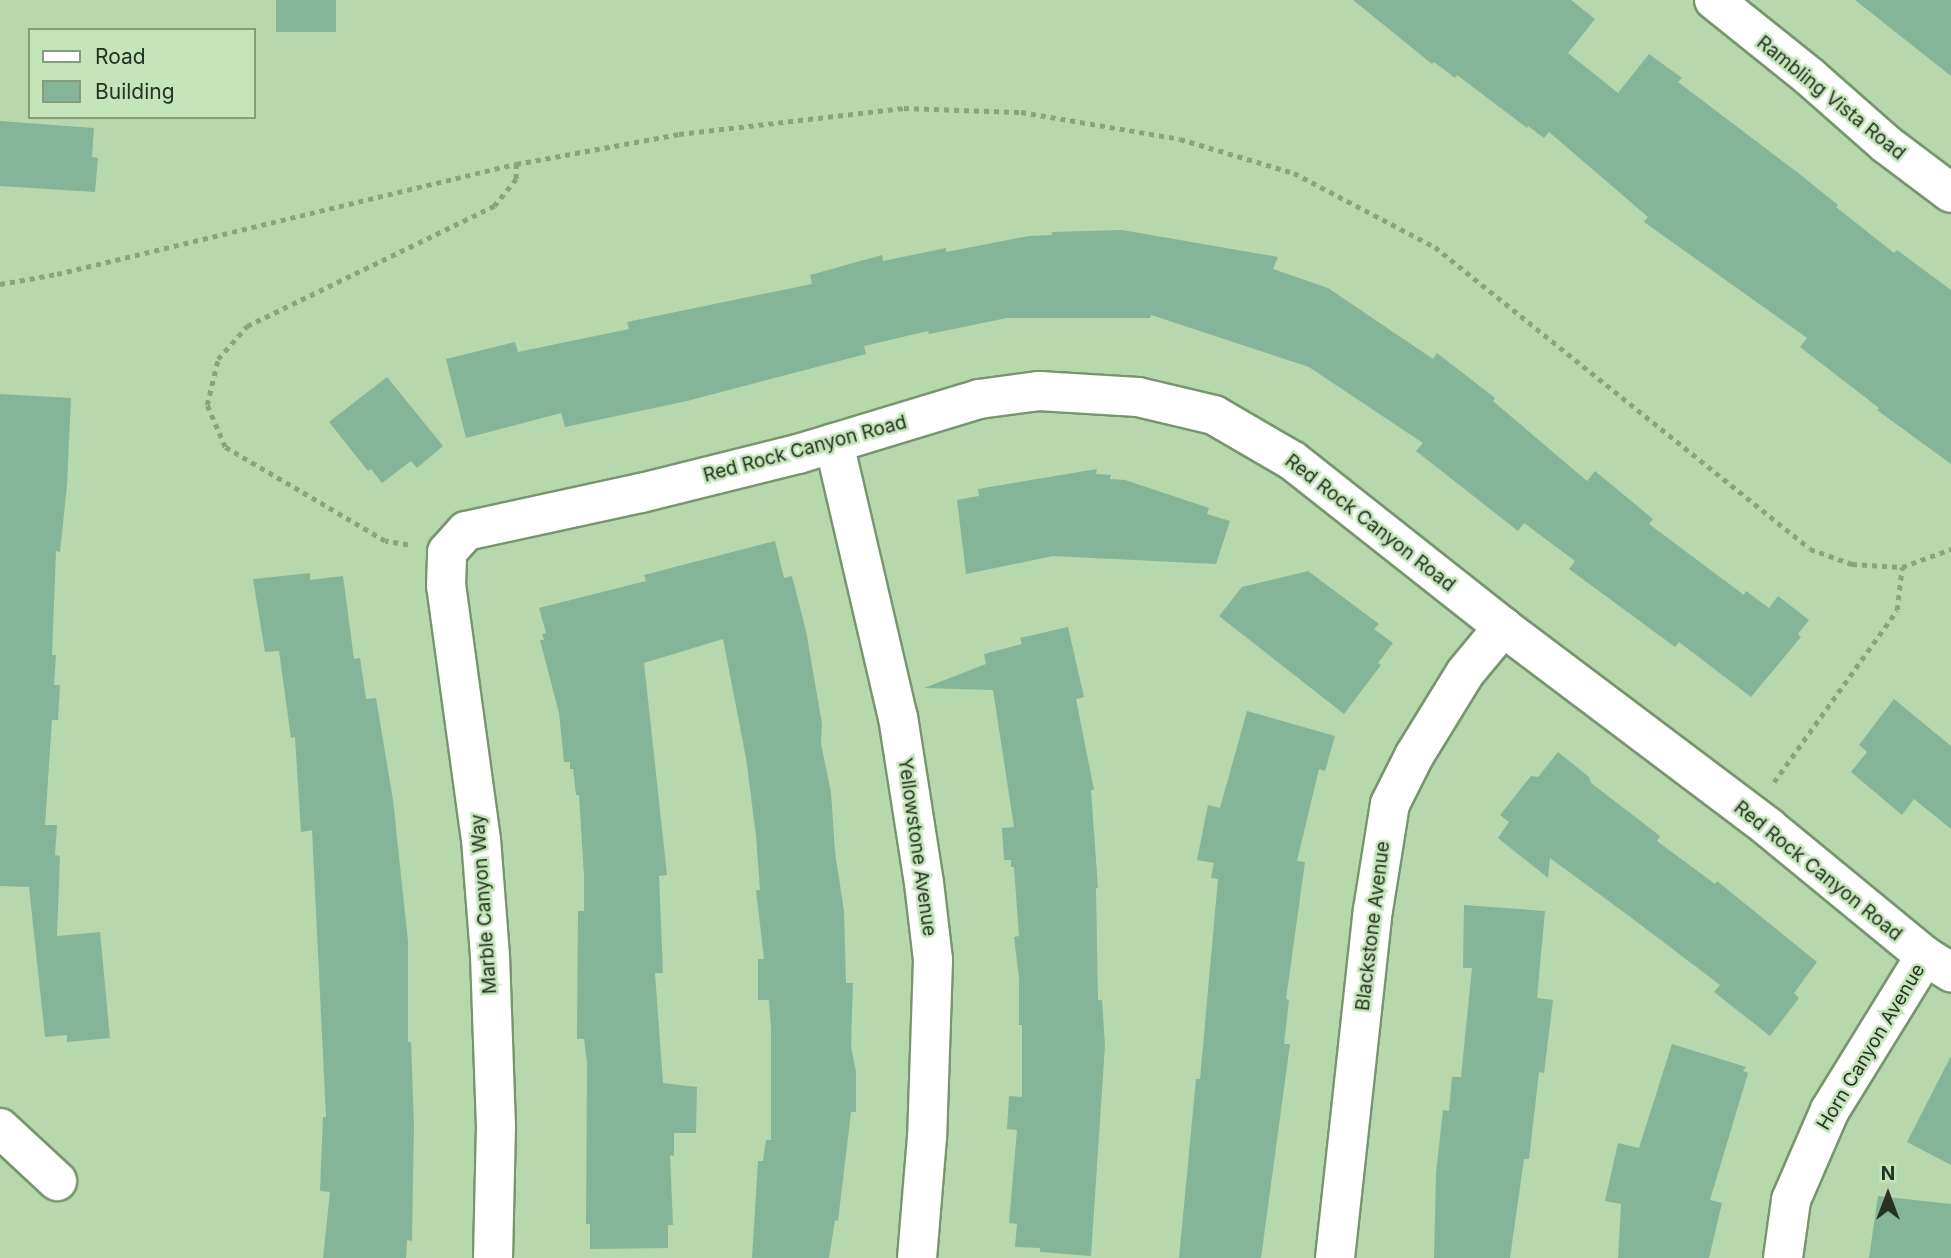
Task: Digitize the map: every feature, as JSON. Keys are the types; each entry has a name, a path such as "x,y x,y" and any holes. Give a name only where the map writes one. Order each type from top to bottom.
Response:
{"street":[{"name":"Rambling Vista Road","path":"1714,0 1810,77 1886,144 1951,192"},
{"name":"Red Rock Canyon Road","path":"447,552 466,531 641,494 834,443 979,399 1039,391 1138,397 1214,415 1293,461 1938,964"},
{"name":"Yellowstone Avenue","path":"834,443 898,717 933,960 927,1137 917,1258"},
{"name":"Marble Canyon Way","path":"447,552 446,586 481,840 490,956 496,1127 493,1258"},
{"name":"Blackstone Avenue","path":"1335,1258 1373,910 1390,804 1414,756 1465,673 1503,627"},
{"name":"Horn Canyon Avenue","path":"1783,1258 1791,1200 1825,1121 1938,964"},
{"path":"0,1128 57,1181"}],"path":[{"path":"0,284 57,274 516,164 678,134 904,108 1021,112 1180,139 1294,173 1436,247 1810,550 1852,564 1902,567 1951,549"},
{"path":"447,552 385,541 225,447 207,405 218,359 247,326 494,206 516,179 516,164"},
{"path":"1750,816 1897,610 1902,567"}],"building":[{"path":"276,0 336,0 336,32 276,32"},
{"path":"1353,0 1571,0 1595,19 1568,53 1618,93 1649,54 1682,78 1678,82 1797,172 1894,253 1897,250 1951,290 1951,464 1877,410 1879,408 1800,347 1807,338 1644,222 1648,217 1549,132 1544,138 1528,126 1527,128 1457,75 1455,78 1434,62 1432,64"},
{"path":"1855,0 1951,0 1951,76"},
{"path":"0,121 94,128 92,157 98,158 95,192 0,186"},
{"path":"1122,230 1278,257 1273,269 1328,288 1433,359 1437,353 1495,398 1493,401 1587,481 1595,471 1653,519 1649,524 1744,595 1746,591 1769,608 1778,596 1809,620 1798,634 1801,637 1751,697 1679,642 1675,647 1569,569 1575,561 1524,523 1518,531 1416,451 1423,443 1309,367 1151,315 1150,318 1007,318 929,334 928,331 864,346 866,354 687,401 565,427 561,413 466,438 446,359 515,342 518,352 629,329 627,322 812,284 810,275 882,255 883,261 946,248 946,252 1029,236 1052,235 1052,232"},
{"path":"387,377 443,446 417,468 411,461 382,483 371,469 368,471 329,422"},
{"path":"0,394 71,398 67,485 60,552 56,551 52,655 56,655 54,685 60,685 58,720 52,720 45,825 57,825 55,855 60,856 57,936 100,932 110,1038 67,1042 67,1035 45,1037 29,887 0,886"},
{"path":"1097,469 1096,474 1111,475 1110,479 1125,480 1209,508 1207,514 1230,521 1216,564 1053,556 966,574 957,500 979,496 978,489"},
{"path":"775,541 784,578 792,576 806,631 822,724 821,744 831,792 835,852 844,911 846,983 853,983 851,1046 856,1072 856,1112 851,1112 838,1221 835,1220 829,1258 752,1258 758,1161 763,1161 766,1140 771,1140 771,1029 769,1000 758,1000 758,959 764,959 756,890 760,890 756,836 746,758 723,639 644,663 667,875 659,876 663,973 655,973 663,1083 697,1087 696,1133 674,1133 674,1156 670,1155 673,1225 668,1225 668,1248 590,1249 590,1224 586,1224 587,1063 584,1039 577,1039 578,911 584,911 579,795 576,795 570,762 564,762 559,713 540,640 544,640 542,634 546,633 539,608 646,581 644,575"},
{"path":"1308,571 1379,624 1374,629 1393,643 1378,663 1381,665 1344,714 1219,616 1242,587"},
{"path":"310,573 310,580 343,576 354,659 360,658 366,699 376,698 393,800 408,941 408,1042 411,1042 414,1124 412,1241 407,1240 406,1258 323,1258 330,1192 320,1191 323,1117 326,1117 312,830 301,832 295,737 291,738 279,651 265,652 253,579"},
{"path":"1068,627 1084,697 1076,699 1094,790 1091,790 1098,888 1098,1000 1102,1000 1105,1045 1091,1256 1015,1247 1017,1224 1009,1223 1017,1130 1007,1129 1009,1096 1022,1097 1022,1025 1019,1025 1019,978 1014,937 1019,936 1014,867 1011,867 1011,860 1004,860 1002,828 1014,827 993,690 924,688 986,664 984,654 1022,644 1020,638"},
{"path":"1894,699 1951,746 1951,829 1914,799 1902,815 1851,772 1867,752 1859,745"},
{"path":"1247,711 1335,736 1325,771 1319,769 1297,861 1305,862 1286,999 1289,1000 1284,1044 1290,1044 1261,1258 1179,1258 1196,1079 1200,1079 1218,879 1211,878 1214,863 1197,860 1208,805 1220,808"},
{"path":"1558,752 1589,777 1591,783 1660,836 1657,841 1715,884 1717,881 1817,962 1794,993 1799,998 1770,1036 1714,992 1720,985 1550,858 1548,878 1498,838 1509,822 1500,815 1531,776 1538,777"},
{"path":"1464,905 1545,911 1537,998 1553,1000 1544,1073 1539,1072 1529,1159 1524,1159 1510,1258 1434,1258 1436,1173 1443,1110 1449,1111 1452,1077 1461,1077 1472,968 1463,968"},
{"path":"1672,1044 1746,1067 1743,1071 1748,1073 1710,1200 1722,1203 1709,1258 1618,1258 1621,1204 1605,1201 1618,1143 1639,1148"},
{"path":"1951,1056 1951,1165 1907,1142"},
{"path":"1878,1196 1951,1204 1951,1258 1869,1258"}]}
